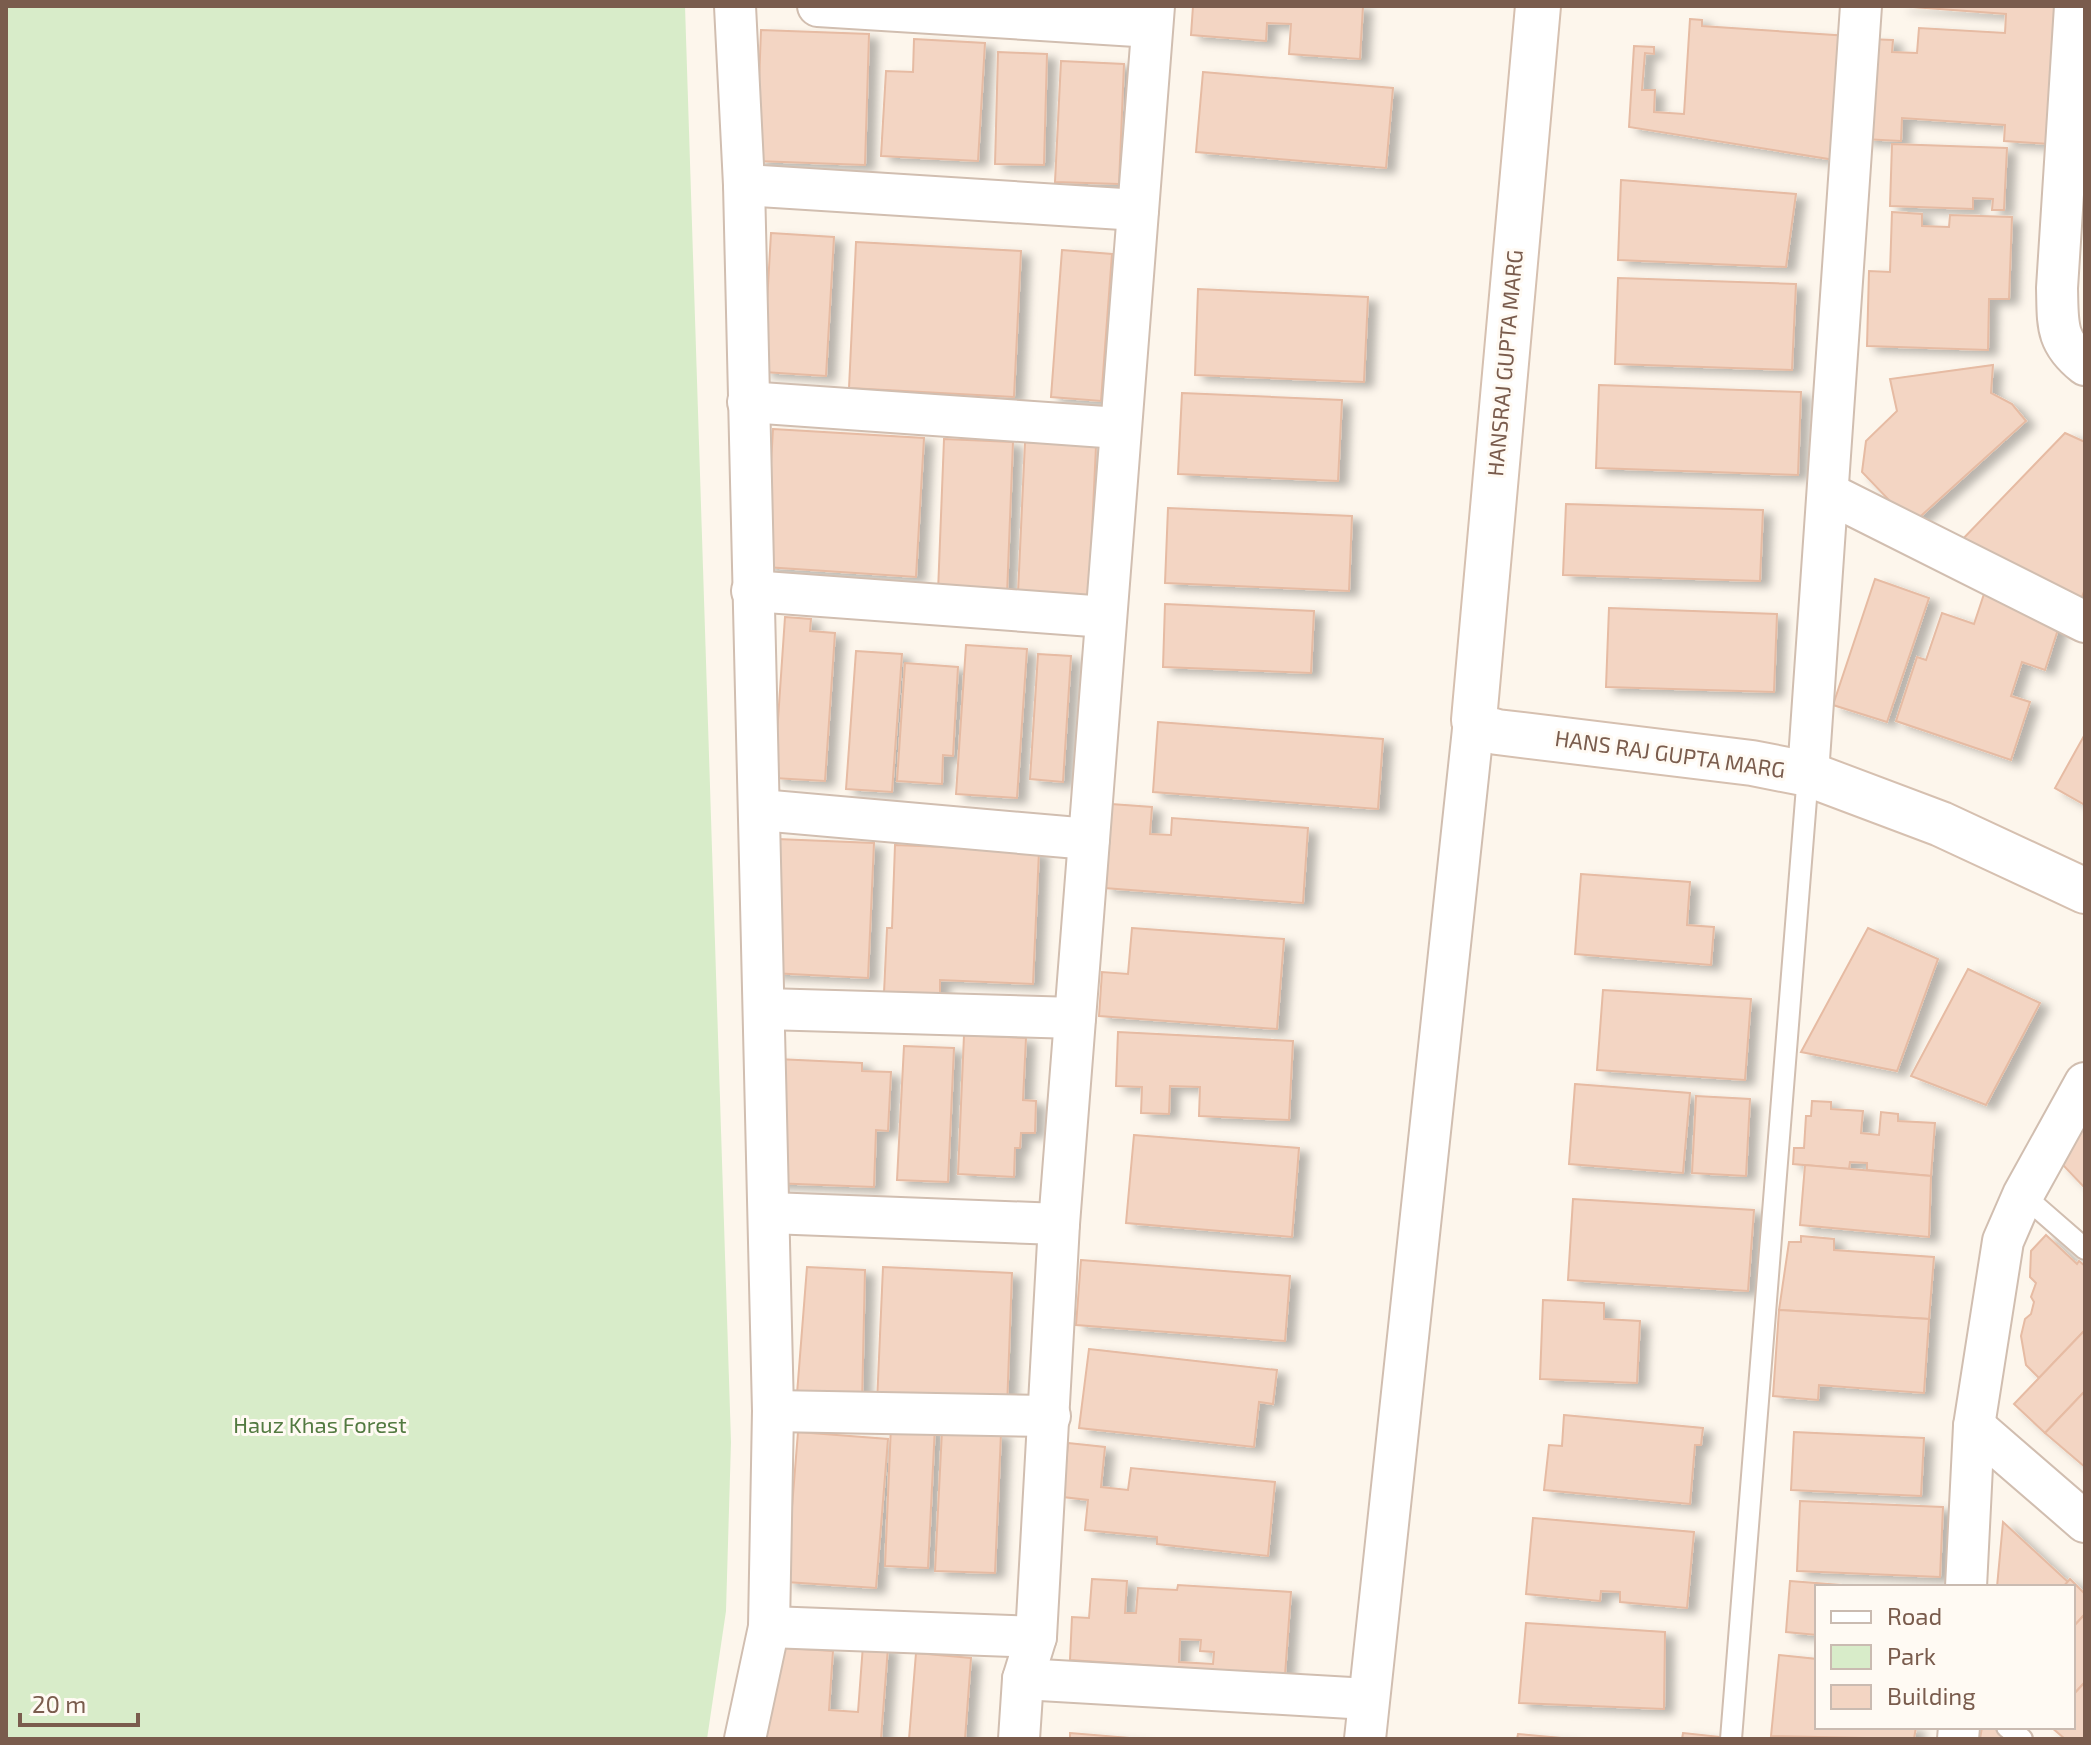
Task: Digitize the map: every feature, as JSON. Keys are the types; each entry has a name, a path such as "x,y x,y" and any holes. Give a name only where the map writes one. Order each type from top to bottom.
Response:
{"street":[{"path":"735,6 744,185 773,1411 769,1627 745,1739"},
{"path":"818,6 1153,16 1059,1224 1036,1637 1023,1679 1019,1739"},
{"name":"HANSRAJ GUPTA MARG","path":"1474,720 1538,6"},
{"path":"1808,774 1861,6"},
{"path":"2075,6 2075,170 2059,329 2066,350 2085,365"},
{"path":"744,185 1138,210"},
{"path":"748,402 1119,428"},
{"path":"1828,493 2085,622"},
{"path":"752,591 1106,617"},
{"path":"1365,1739 1474,720"},
{"name":"HANS RAJ GUPTA MARG","path":"1474,720 1484,728 1497,732 1752,763 1808,774 1941,824 2085,891"},
{"path":"760,810 1089,839"},
{"path":"765,1009 1075,1018"},
{"path":"1966,1585 1974,1426 2003,1241 2023,1195 2085,1083"},
{"path":"770,1213 1059,1224"},
{"path":"773,1411 1050,1416"},
{"path":"1974,1426 2085,1522"},
{"path":"769,1627 1036,1637"},
{"path":"1023,1679 1368,1699"}],"lane":[{"path":"1731,1739 1808,774"},
{"path":"2023,1195 2085,1249"}],"green space":[{"name":"Hauz Khas Forest","path":"6,6 685,6 731,1442 726,1611 707,1739 6,1739"}],"building":[{"path":"1193,6 1363,6 1360,59 1289,54 1291,24 1267,23 1266,41 1191,35"},
{"path":"1899,6 2058,6 2050,144 2004,141 2005,125 1902,118 1901,141 1863,139 1868,39 1893,40 1892,52 1917,53 1919,28 2005,33 2006,14"},
{"path":"1690,19 1702,20 1702,26 1849,36 1841,161 1629,127 1634,46 1654,47 1654,54 1645,53 1642,90 1655,90 1654,112 1684,114"},
{"path":"761,30 869,34 865,165 756,161"},
{"path":"914,39 985,43 978,161 881,156 886,71 913,72"},
{"path":"998,52 1047,54 1044,165 995,164"},
{"path":"1061,61 1124,64 1119,184 1055,182"},
{"path":"1203,72 1393,88 1386,168 1196,152"},
{"path":"1892,144 2007,148 2004,210 1992,210 1993,199 1973,198 1973,209 1890,206"},
{"path":"1621,180 1796,194 1786,267 1618,260"},
{"path":"1892,212 1922,214 1922,226 1949,227 1950,215 2012,217 2009,299 1989,299 1988,350 1867,346 1869,271 1890,272"},
{"path":"771,233 834,237 826,376 763,372"},
{"path":"856,242 1021,251 1014,397 849,388"},
{"path":"1062,250 1112,254 1101,401 1051,397"},
{"path":"1618,278 1796,284 1792,370 1615,364"},
{"path":"1198,289 1368,297 1364,382 1195,375"},
{"path":"1993,365 1991,393 2012,404 2026,421 1912,524 1862,472 1866,441 1897,411 1890,379"},
{"path":"1599,385 1801,392 1798,475 1596,468"},
{"path":"1182,393 1342,400 1338,481 1178,474"},
{"path":"773,429 924,438 916,577 765,567"},
{"path":"2065,433 2085,442 2085,589 2080,602 1958,544"},
{"path":"944,439 1013,442 1007,595 938,592"},
{"path":"1025,442 1096,446 1089,596 1018,593"},
{"path":"1566,504 1763,510 1760,581 1563,575"},
{"path":"1168,508 1352,516 1349,591 1165,583"},
{"path":"1875,579 1929,598 1887,722 1833,705"},
{"path":"1984,594 2061,620 2045,670 2022,662 2011,696 2030,702 2011,760 1896,721 1917,657 1926,660 1942,613 1974,624"},
{"path":"1165,604 1314,611 1311,673 1163,667"},
{"path":"1609,608 1777,614 1774,692 1606,687"},
{"path":"785,617 811,619 810,631 835,633 825,781 774,778"},
{"path":"966,645 1027,649 1017,798 956,794"},
{"path":"856,651 902,654 892,792 846,789"},
{"path":"1038,654 1071,656 1063,782 1030,779"},
{"path":"905,663 958,667 953,756 943,755 942,784 897,781"},
{"path":"1158,722 1383,739 1378,809 1153,792"},
{"path":"2085,734 2085,805 2055,788"},
{"path":"1111,804 1152,807 1150,834 1171,835 1172,818 1308,828 1303,903 1104,888"},
{"path":"777,839 874,843 868,978 771,973"},
{"path":"895,845 1039,851 1033,984 940,980 940,996 884,993 887,928 892,928"},
{"path":"1581,874 1690,882 1687,925 1714,927 1711,965 1575,954"},
{"path":"1132,928 1284,939 1277,1029 1099,1016 1102,972 1128,974"},
{"path":"1868,928 1938,959 1897,1071 1801,1052"},
{"path":"1968,969 2040,1003 1986,1105 1911,1076"},
{"path":"1603,990 1751,999 1745,1080 1597,1070"},
{"path":"1118,1032 1293,1041 1289,1120 1199,1116 1200,1087 1170,1086 1169,1114 1141,1113 1142,1087 1116,1086"},
{"path":"964,1035 1026,1038 1023,1100 1036,1101 1035,1133 1021,1133 1020,1148 1015,1148 1014,1177 958,1174"},
{"path":"904,1046 954,1048 948,1182 897,1180"},
{"path":"777,1059 862,1063 862,1071 891,1072 888,1131 876,1130 874,1187 771,1183"},
{"path":"1575,1084 1690,1093 1683,1173 1569,1164"},
{"path":"1696,1096 1750,1099 1746,1176 1692,1173"},
{"path":"1812,1101 1831,1102 1831,1109 1863,1111 1861,1133 1879,1135 1881,1112 1898,1114 1898,1121 1935,1123 1931,1176 1867,1170 1867,1163 1850,1162 1849,1169 1793,1164 1794,1148 1804,1148 1806,1116 1811,1116"},
{"path":"2085,1123 2085,1188 2060,1162"},
{"path":"1134,1135 1299,1148 1292,1237 1126,1223"},
{"path":"1805,1165 1931,1176 1929,1237 1800,1225"},
{"path":"1573,1199 1754,1210 1748,1291 1568,1280"},
{"path":"2046,1235 2077,1264 2079,1261 2085,1266 2085,1330 2039,1378 2026,1365 2021,1336 2034,1302 2031,1297 2036,1283 2030,1277 2031,1251"},
{"path":"1801,1236 1834,1239 1834,1250 1934,1257 1929,1319 1779,1310 1789,1242 1801,1242"},
{"path":"1081,1260 1290,1276 1285,1341 1076,1325"},
{"path":"807,1267 865,1270 862,1404 797,1394"},
{"path":"883,1267 1012,1273 1007,1408 877,1403"},
{"path":"1543,1300 1604,1303 1604,1319 1640,1321 1637,1383 1540,1379"},
{"path":"1779,1310 1929,1319 1924,1393 1819,1385 1818,1400 1773,1396"},
{"path":"2085,1330 2085,1391 2045,1433 2014,1404"},
{"path":"1089,1349 1277,1370 1273,1404 1259,1402 1254,1447 1079,1428"},
{"path":"2085,1391 2085,1467 2045,1433"},
{"path":"1564,1415 1703,1428 1701,1445 1695,1445 1690,1504 1544,1490 1549,1445 1562,1446"},
{"path":"891,1425 935,1426 928,1568 885,1566"},
{"path":"942,1430 1001,1433 995,1573 935,1571"},
{"path":"798,1432 888,1439 876,1588 786,1582"},
{"path":"1794,1432 1924,1438 1921,1496 1791,1490"},
{"path":"1068,1443 1105,1447 1101,1487 1128,1490 1131,1468 1275,1482 1268,1556 1157,1544 1157,1537 1085,1530 1088,1500 1063,1497"},
{"path":"1800,1501 1943,1507 1940,1577 1797,1571"},
{"path":"1533,1518 1694,1532 1687,1608 1620,1602 1620,1592 1601,1591 1600,1601 1526,1594"},
{"path":"2003,1522 2068,1582 2065,1585 1997,1585"},
{"path":"1092,1579 1127,1581 1125,1613 1136,1613 1138,1588 1177,1590 1178,1585 1291,1592 1285,1675 1070,1660 1072,1617 1089,1618","holes":["1180,1639 1201,1640 1200,1651 1214,1652 1213,1664 1179,1662"]},
{"path":"2070,1579 2085,1594 2085,1614 2075,1625 2075,1585 2065,1585"},
{"path":"1790,1581 1841,1585 1815,1585 1815,1635 1786,1632"},
{"path":"2085,1614 2085,1682 2075,1693 2075,1625"},
{"path":"1526,1623 1665,1632 1664,1709 1519,1703"},
{"path":"863,1645 888,1647 881,1739 763,1739 770,1647 833,1651 829,1710 858,1712"},
{"path":"916,1653 971,1658 965,1739 909,1739"},
{"path":"1779,1655 1815,1659 1815,1729 1916,1729 1914,1739 1771,1736"},
{"path":"2085,1682 2085,1739 2065,1739 2053,1729 2075,1729 2075,1693"},
{"path":"1982,1729 1999,1729 2011,1739 1980,1739"},
{"path":"1070,1733 1142,1739 1070,1739"},
{"path":"1683,1733 1721,1737 1682,1739"},
{"path":"1518,1734 1573,1739 1517,1739"}]}
